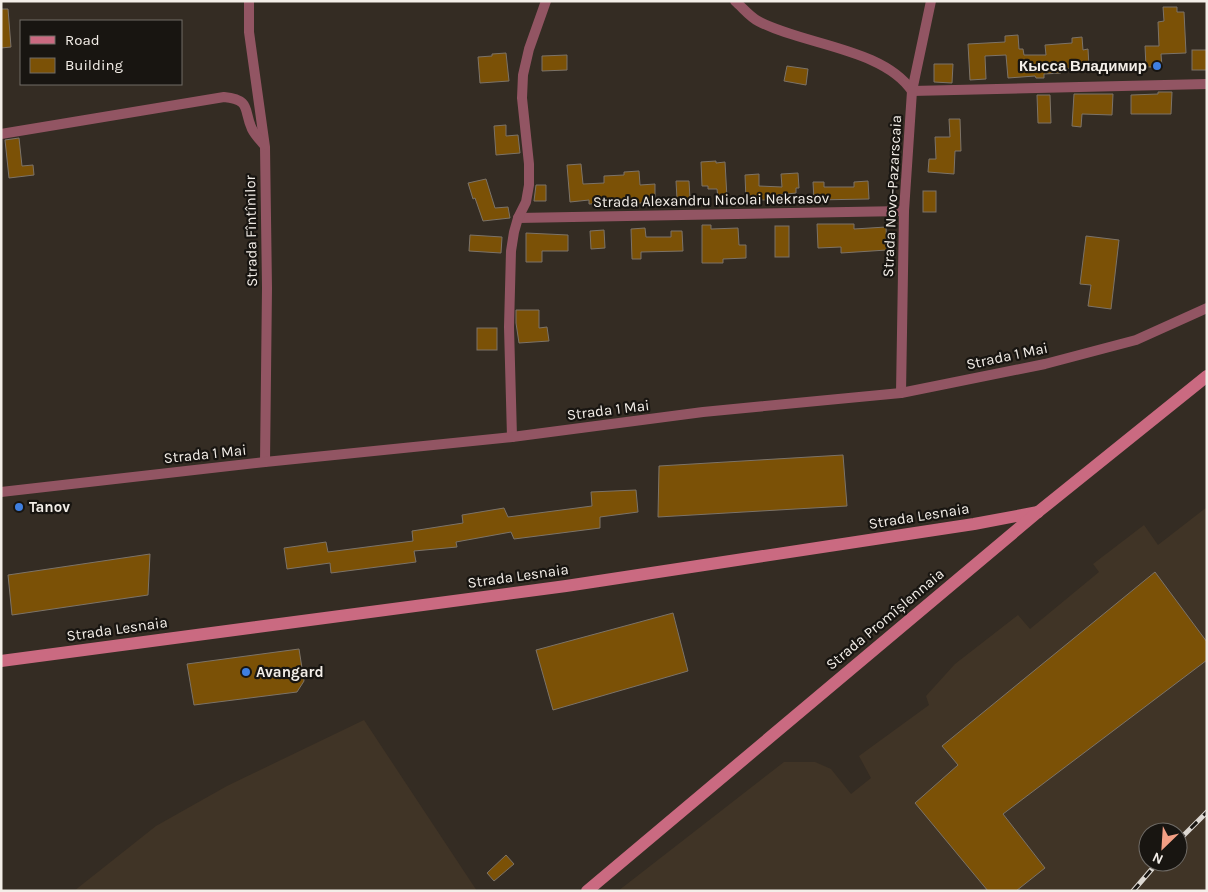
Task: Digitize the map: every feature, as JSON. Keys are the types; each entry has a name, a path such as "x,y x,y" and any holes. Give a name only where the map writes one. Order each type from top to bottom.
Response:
{"street":[{"name":"Strada Fîntînilor","path":"249,1 249,32 265,147 267,297 265,462"},
{"path":"512,437 511,251 518,218 526,202 529,184 529,164 522,98 523,75 529,49 546,1"},
{"path":"736,1 757,20 799,37 840,49 894,72 905,80 912,92 1207,84"},
{"name":"Strada Novo-Pazarscaia","path":"901,393 904,211 912,92 931,1"},
{"path":"1,134 224,97 236,98 243,103 248,112 252,128 265,147"},
{"name":"Strada Alexandru Nicolai Nekrasov","path":"518,218 904,211"},
{"name":"Strada 1 Mai","path":"1,491 512,437 703,412 901,393 1045,364 1136,340 1207,308"},
{"name":"Strada Promîșlennaia","path":"588,891 1038,512 1207,376"},
{"name":"Strada Lesnaia","path":"1,661 566,586 974,524 1038,512"}],"shaded area":[{"path":"1207,507 1207,891 618,891 784,762 815,762 831,769 851,794 871,778 859,756 929,705 926,696 955,664 1018,615 1030,629 1099,572 1093,564 1144,525 1158,545"},
{"path":"364,720 477,891 74,891 156,826 227,786"}],"building":[{"path":"1163,7 1177,7 1177,12 1184,12 1186,53 1161,54 1162,67 1146,67 1145,46 1159,46 1158,22 1164,21"},
{"path":"1,9 8,9 11,47 1,48"},
{"path":"1018,35 1019,49 1023,49 1024,55 1046,55 1045,45 1072,43 1072,38 1082,37 1083,50 1088,49 1089,67 1061,69 1061,73 1044,74 1044,78 1036,78 1035,76 1008,78 1006,55 985,56 986,79 970,80 968,44 1005,42 1005,36"},
{"path":"1192,50 1207,50 1207,70 1192,70"},
{"path":"506,53 509,81 480,83 478,57"},
{"path":"567,55 567,70 542,71 542,56"},
{"path":"934,64 953,64 952,83 934,82"},
{"path":"787,66 808,69 806,85 784,81"},
{"path":"1158,92 1172,92 1171,114 1131,114 1131,95 1158,94"},
{"path":"1074,94 1113,94 1112,115 1082,114 1081,127 1072,126"},
{"path":"1037,95 1050,95 1051,123 1038,123"},
{"path":"949,119 960,119 961,151 955,151 954,174 928,172 929,159 936,159 935,137 950,137"},
{"path":"506,125 506,136 518,135 520,153 496,155 494,126"},
{"path":"19,138 22,166 33,165 34,175 9,178 5,140"},
{"path":"716,161 716,163 725,162 727,198 718,198 717,189 708,189 708,186 702,186 701,162"},
{"path":"581,164 583,184 604,183 604,176 624,175 624,172 639,171 640,185 655,184 655,202 589,204 589,200 570,202 567,165"},
{"path":"798,173 799,188 796,188 796,193 777,195 777,200 746,200 745,175 759,174 759,186 782,187 781,174"},
{"path":"486,179 495,208 508,207 510,218 483,221 468,183"},
{"path":"676,181 689,181 690,199 677,199"},
{"path":"868,181 869,199 814,200 813,182 824,182 824,187 854,187 854,182"},
{"path":"536,185 546,185 546,201 534,201"},
{"path":"923,191 936,191 936,212 923,212"},
{"path":"817,224 854,224 854,229 886,227 887,250 841,253 841,247 818,248"},
{"path":"702,225 711,225 711,229 738,228 739,245 746,245 746,258 723,259 723,263 702,263"},
{"path":"775,226 789,226 789,257 775,257"},
{"path":"645,228 646,237 671,237 671,231 682,231 683,251 641,252 641,259 632,259 631,229"},
{"path":"604,230 605,248 591,249 590,231"},
{"path":"526,233 568,235 568,251 542,251 542,262 526,262"},
{"path":"470,235 502,237 501,253 469,251"},
{"path":"1086,236 1119,240 1111,309 1088,306 1091,285 1080,284"},
{"path":"516,310 539,310 539,328 547,327 549,341 519,343"},
{"path":"477,328 497,328 497,350 477,350"},
{"path":"843,455 847,506 658,517 659,466"},
{"path":"636,490 638,512 600,517 600,528 514,539 511,532 456,542 457,547 414,551 416,562 331,573 330,563 287,569 284,548 326,542 328,552 413,541 412,531 463,523 462,515 504,508 508,517 592,506 591,492"},
{"path":"150,554 148,595 12,615 8,575"},
{"path":"1155,572 1207,642 1207,660 1003,814 1045,868 1016,891 988,891 915,803 958,765 942,746"},
{"path":"673,613 688,671 553,710 536,650"},
{"name":"Avangard","path":"299,649 304,681 297,692 194,705 187,664"},
{"path":"506,855 514,864 494,881 487,873"}],"railway":[{"path":"1188,831 1207,812"},
{"path":"1133,891 1149,872"}],"place":[{"name":"Кысса Владимир","path":"1157,66"},
{"name":"Tanov","path":"19,507"},
{"name":"Avangard","path":"246,672"}]}
